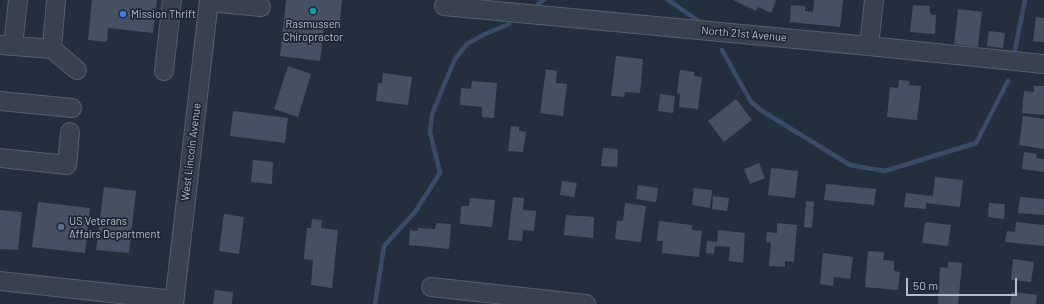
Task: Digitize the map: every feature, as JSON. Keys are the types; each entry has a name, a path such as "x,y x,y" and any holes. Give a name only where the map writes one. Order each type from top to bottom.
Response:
{"street":[{"path":"18,0 7,45 52,50 77,70"},
{"path":"52,50 56,0"},
{"path":"164,71 172,0"},
{"path":"868,46 874,0"},
{"path":"209,1 261,7"},
{"name":"West Lincoln Avenue","path":"174,302 209,1"},
{"name":"North 21st Avenue","path":"444,6 1044,64"},
{"path":"0,101 72,108"},
{"path":"0,158 67,165 70,132"},
{"path":"0,281 129,300 174,302"},
{"path":"431,287 586,304"}],"building":[{"name":"Mission Thrift","path":"92,0 157,0 153,33 108,28 107,42 88,40"},
{"path":"286,0 342,0 339,29 324,27 320,61 280,56"},
{"path":"733,0 776,1 771,13 758,7 756,11"},
{"path":"814,0 843,0 840,27 790,22 791,5 805,6 805,11 813,12"},
{"path":"913,5 930,6 930,14 936,15 935,34 910,32"},
{"path":"958,9 982,12 978,47 954,44"},
{"path":"1036,17 1044,18 1044,42 1033,41"},
{"path":"989,31 1005,33 1003,48 987,46"},
{"path":"616,56 643,59 640,93 625,92 624,97 611,96"},
{"path":"288,66 311,74 298,117 274,109"},
{"path":"546,69 557,71 556,83 567,84 563,116 540,113"},
{"path":"680,70 694,72 694,76 702,77 698,109 679,107 680,94 677,93"},
{"path":"383,73 412,77 408,105 376,101 378,83 382,83"},
{"path":"899,80 910,81 909,85 921,86 917,120 887,117 890,87 898,88"},
{"path":"472,81 497,83 494,118 482,117 482,107 460,105 461,88 471,89"},
{"path":"1034,86 1044,86 1044,115 1022,113 1024,91 1034,92"},
{"path":"660,94 675,96 673,113 658,111"},
{"path":"736,99 752,120 724,142 708,121"},
{"path":"233,111 288,118 285,143 230,136"},
{"path":"1023,116 1044,119 1044,149 1019,145"},
{"path":"511,126 519,127 519,131 526,132 523,152 508,151"},
{"path":"603,148 618,149 617,167 601,166"},
{"path":"1024,152 1037,154 1036,158 1044,159 1044,172 1022,169"},
{"path":"253,160 273,162 272,184 251,182"},
{"path":"759,163 765,178 750,184 744,169"},
{"path":"771,168 798,171 795,198 768,195"},
{"path":"935,177 963,180 960,207 926,203 926,209 904,207 906,193 933,196"},
{"path":"562,181 577,183 574,197 560,195"},
{"path":"826,184 876,189 874,205 824,200"},
{"path":"638,185 658,188 656,202 636,199"},
{"path":"104,187 136,191 129,253 96,250"},
{"path":"694,188 712,190 710,208 692,205"},
{"path":"713,196 729,198 727,211 712,209"},
{"path":"513,197 524,198 523,210 536,211 534,231 523,230 522,241 508,240"},
{"path":"1020,197 1044,199 1044,215 1018,213"},
{"path":"470,198 495,200 492,227 460,224 461,206 469,206"},
{"path":"806,201 814,202 812,228 804,227"},
{"name":"US Veterans Affairs Department","path":"38,202 90,208 85,253 32,247"},
{"path":"625,203 646,206 641,242 615,239 617,221 623,221"},
{"path":"989,203 1005,204 1004,219 988,217"},
{"path":"0,210 22,212 18,250 0,249"},
{"path":"224,214 244,217 239,254 219,251"},
{"path":"566,215 594,217 593,238 564,235"},
{"path":"312,219 322,220 321,228 338,230 332,288 311,285 313,260 304,259 307,228 311,228"},
{"path":"659,221 692,225 692,230 702,231 699,257 662,253 663,241 657,241"},
{"path":"925,222 951,225 948,246 922,243"},
{"path":"1016,222 1044,225 1044,246 1005,242 1007,231 1015,232"},
{"path":"436,223 451,224 449,249 409,245 410,230 418,231 418,228 435,229"},
{"path":"777,223 797,225 794,262 785,261 785,267 769,266 771,243 766,242 767,232 777,233"},
{"path":"718,230 745,233 743,263 729,261 730,247 715,246 714,254 706,253 707,241 717,242"},
{"path":"868,251 884,252 883,260 894,261 894,271 900,272 898,290 865,287"},
{"path":"823,253 853,257 850,279 834,277 833,286 820,284"},
{"path":"1013,259 1034,262 1031,282 1011,280"},
{"path":"948,262 962,263 958,304 938,304 940,267 948,268"},
{"path":"215,290 233,292 232,304 213,304"},
{"path":"1012,292 1037,295 1036,304 1010,304"}],"waterway":[{"path":"538,4 544,0"},
{"path":"668,0 700,22"},
{"path":"1015,50 1025,0"},
{"path":"375,304 384,246 415,212 440,173 430,132 432,114 455,59 467,44 485,34 509,24"},
{"path":"722,50 751,102 762,111 850,165 885,171 976,143 1008,81"}],"place":[{"name":"Rasmussen Chiropractor","path":"313,11"},
{"name":"Mission Thrift","path":"123,14"},
{"name":"US Veterans Affairs Department","path":"61,227"}]}
